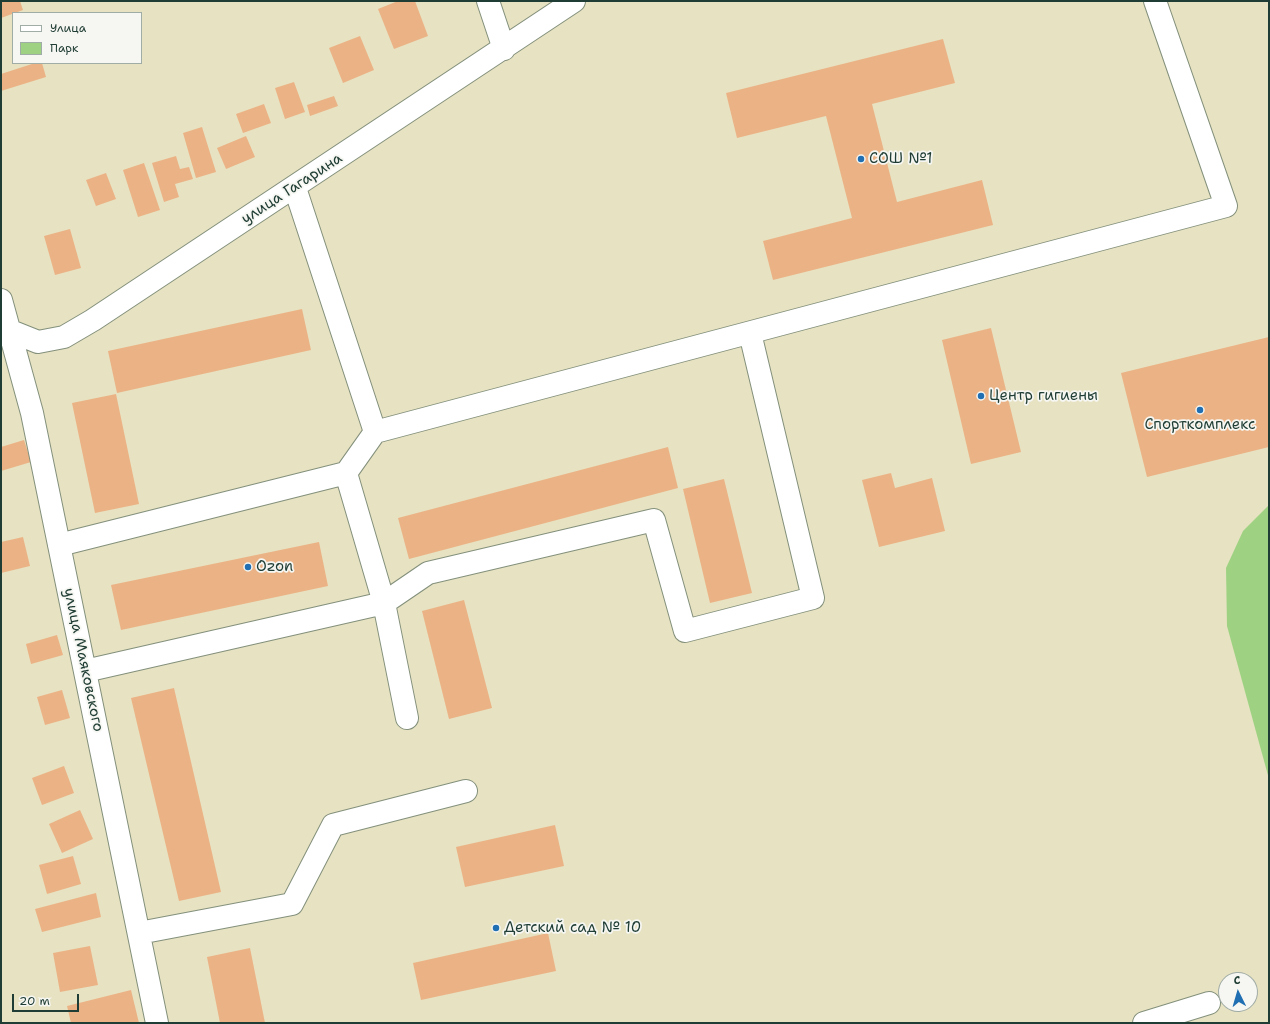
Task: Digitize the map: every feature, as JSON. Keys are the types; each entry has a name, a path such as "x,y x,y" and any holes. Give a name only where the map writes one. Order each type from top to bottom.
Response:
{"street":[{"path":"488,1 504,49"},
{"name":"улица Гагарина","path":"5,332 38,342 64,337 93,320 295,188 574,1"},
{"path":"59,545 346,473 375,432 1226,206 1155,1"},
{"path":"295,188 375,432"},
{"name":"улица Маяковского","path":"1,300 5,332 32,413 157,1023"},
{"path":"85,671 384,603 428,573 654,520 685,631 813,598 750,333"},
{"path":"346,473 384,603 407,718"},
{"path":"139,934 292,904 333,825 466,791"},
{"path":"1144,1023 1209,1003"}],"green space":[{"path":"1269,505 1269,779 1227,626 1226,568 1243,531"}],"building":[{"path":"1,1 20,1 23,10 12,12 12,14 1,18"},
{"path":"398,1 415,1 428,36 394,49 378,9"},
{"path":"360,36 374,70 343,83 329,48"},
{"name":"СОШ №1","path":"943,39 955,83 872,104 897,202 982,180 993,225 773,280 763,241 852,218 826,116 737,138 726,93"},
{"path":"32,64 42,64 46,77 1,91 1,74"},
{"path":"294,82 305,112 285,119 275,88"},
{"path":"334,96 338,106 310,116 307,105"},
{"path":"264,104 271,123 243,133 236,114"},
{"path":"202,127 216,172 196,178 183,133"},
{"path":"246,136 255,157 226,169 217,148"},
{"path":"176,156 180,169 189,167 193,179 175,184 179,197 164,202 152,163"},
{"path":"144,163 160,210 138,217 123,170"},
{"path":"106,173 116,199 96,206 86,180"},
{"path":"70,229 81,268 55,275 44,236"},
{"path":"302,309 311,350 117,393 108,351"},
{"name":"Центр гигиены","path":"991,328 1021,452 971,464 942,340"},
{"name":"Спорткомплекс","path":"1269,337 1269,447 1147,477 1121,373"},
{"path":"116,394 139,504 95,513 72,403"},
{"path":"24,440 31,462 1,471 1,447"},
{"path":"668,447 678,488 409,559 398,518"},
{"path":"891,473 895,488 932,478 945,531 879,547 862,480"},
{"path":"724,479 752,593 710,603 683,489"},
{"path":"23,537 30,566 1,573 1,542"},
{"path":"319,542 328,586 121,630 111,585"},
{"path":"464,600 492,708 449,719 422,611"},
{"path":"57,635 63,655 31,664 26,644"},
{"path":"174,688 221,892 179,901 131,698"},
{"path":"62,690 70,718 45,725 37,697"},
{"path":"64,766 74,793 42,805 32,778"},
{"path":"80,810 93,839 62,853 49,824"},
{"path":"555,825 564,866 465,887 456,847"},
{"path":"73,856 81,884 47,894 39,865"},
{"path":"96,893 101,917 42,932 35,909"},
{"path":"548,933 556,971 421,1000 413,963"},
{"path":"90,946 98,985 60,992 53,953"},
{"path":"250,948 265,1023 220,1023 207,957"},
{"path":"131,990 139,1023 71,1023 67,1006"}],"place":[{"name":"СОШ №1","path":"861,159"},
{"name":"Центр гигиены","path":"981,396"},
{"name":"Спорткомплекс","path":"1200,410"},
{"name":"Ozon","path":"248,567"},
{"name":"Детский сад № 10","path":"496,928"}]}
